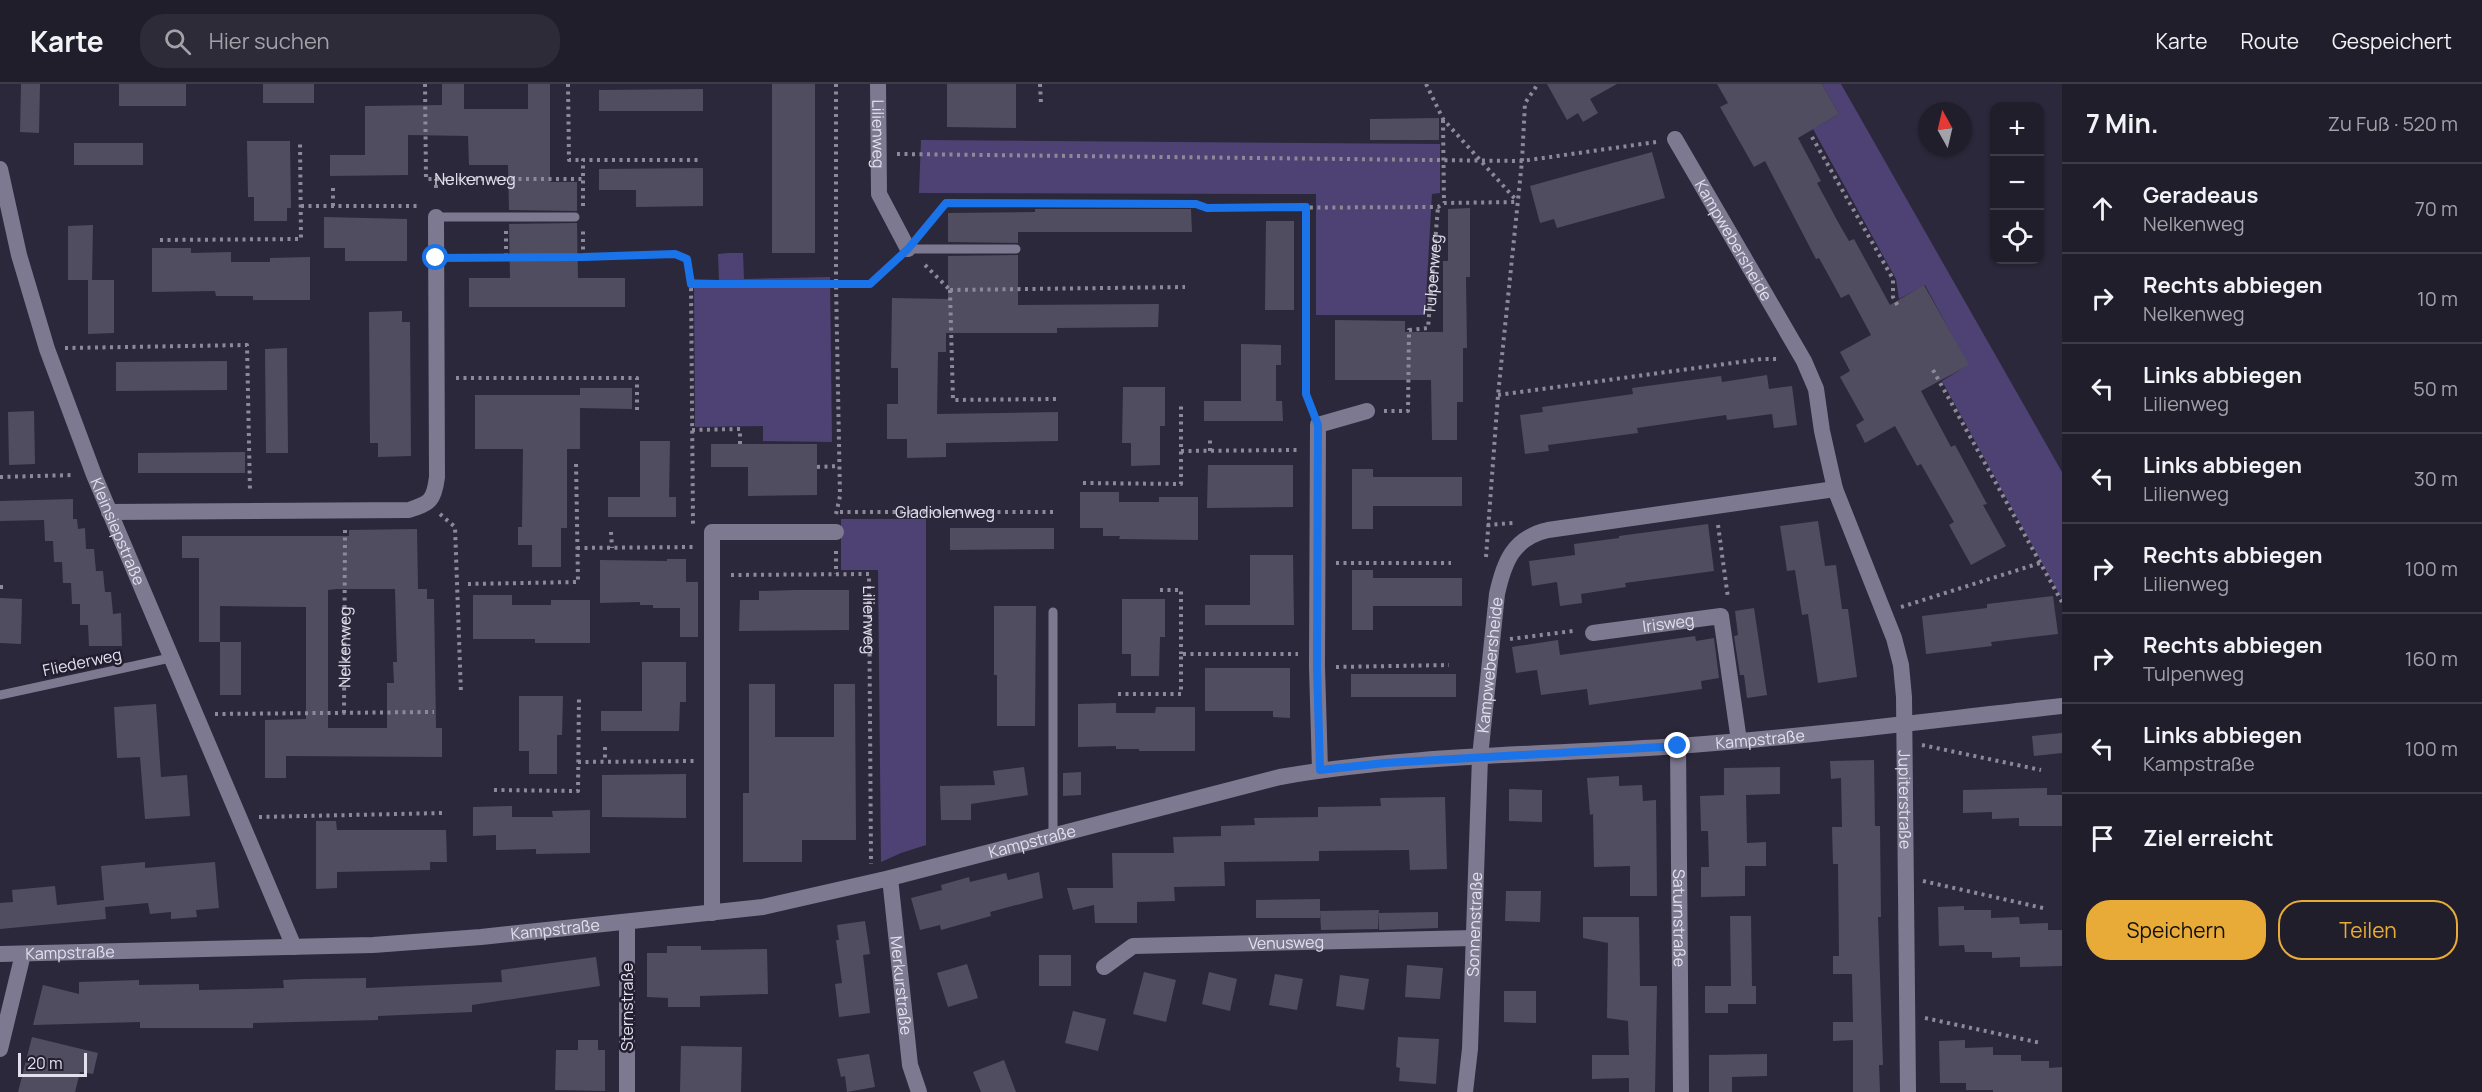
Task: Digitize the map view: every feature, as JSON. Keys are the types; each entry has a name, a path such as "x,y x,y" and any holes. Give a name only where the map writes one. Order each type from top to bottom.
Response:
{"street":[{"name":"Lilienweg","path":"878,84 879,194 908,249"},
{"name":"Kampwebersheide","path":"1675,140 1804,361 1816,388 1822,431 1835,489 1885,612 1901,665 1904,723"},
{"name":"Kleinsiepstraße","path":"0,169 19,255 47,349 94,475 294,947"},
{"path":"109,512 409,510 428,503 435,493 437,477 436,258 431,211"},
{"path":"1320,770 1317,661 1318,425 1366,411"},
{"name":"Kampwebersheide","path":"1480,757 1491,642 1502,569 1513,551 1533,534 1835,489"},
{"path":"712,913 714,761 712,532 836,532"},
{"path":"1721,616 1739,741"},
{"name":"Irisweg","path":"1593,633 1721,616"},
{"name":"Kampstraße","path":"0,954 374,945 469,938 712,913 772,905 871,883 1280,777 1320,770 1385,763 1739,741 2062,706"},
{"name":"Jupiterstraße","path":"1904,723 1908,1092"},
{"name":"Saturnstraße","path":"1678,746 1681,1092"},
{"name":"Sonnenstraße","path":"1465,1092 1470,1049 1480,757"},
{"name":"Merkurstraße","path":"890,878 910,1065 919,1092"},
{"name":"Sternstraße","path":"627,922 627,1092"},
{"name":"Venusweg","path":"1104,967 1133,946 1474,938"},
{"path":"0,1049 23,954"}],"lane":[{"path":"431,211 506,217 580,218"},
{"path":"908,249 1016,249"},
{"path":"1053,612 1053,835"},
{"name":"Fliederweg","path":"0,695 170,658"}],"path":[{"name":"Nelkenweg","path":"426,84 426,179 583,179"},
{"path":"568,84 569,160 702,160"},
{"path":"712,574 836,574 836,512 840,496 836,284 836,84"},
{"path":"1040,84 1041,104"},
{"path":"1426,84 1443,119 1517,202"},
{"path":"1486,560 1498,395 1522,161 1525,103 1538,84"},
{"path":"1443,119 1444,203"},
{"path":"1812,137 1893,279 1893,297 1899,308"},
{"path":"878,154 1522,161 1675,140"},
{"path":"160,240 301,239 300,142"},
{"path":"583,160 580,218 583,257"},
{"path":"436,179 436,188"},
{"path":"333,188 333,206"},
{"path":"691,284 870,284 908,249 946,203 1196,204 1207,208 1438,207 1444,203 1517,202"},
{"name":"Nelkenweg","path":"301,206 431,211"},
{"path":"1306,207 1306,394 1318,425"},
{"name":"Tulpenweg","path":"1366,411 1408,411 1409,330 1428,328 1438,207"},
{"path":"506,217 506,258"},
{"path":"908,249 950,290 952,400 1056,399"},
{"path":"436,258 680,255 687,259 691,284 693,531"},
{"path":"950,290 1185,287"},
{"path":"47,349 247,345 251,511"},
{"path":"1498,395 1762,359 1804,361"},
{"path":"1934,370 2062,602"},
{"path":"437,378 637,378 637,413"},
{"path":"1083,483 1181,484 1181,403"},
{"path":"692,430 740,429 740,444"},
{"path":"1210,438 1210,451"},
{"path":"1181,451 1318,450"},
{"path":"468,584 578,582 576,461"},
{"path":"817,467 839,466"},
{"path":"0,477 94,475"},
{"path":"428,503 455,527 461,694"},
{"path":"1715,506 1729,607 1721,616"},
{"name":"Nelkenweg","path":"344,713 345,510"},
{"name":"Gladiolenweg","path":"836,512 1055,512"},
{"path":"612,532 612,548"},
{"path":"693,539 693,548"},
{"path":"577,548 712,548"},
{"path":"1317,563 1451,563"},
{"path":"1885,612 2040,563"},
{"name":"Lilienweg","path":"836,574 869,574 871,883"},
{"path":"1118,694 1181,694 1181,590 1160,590"},
{"path":"1491,642 1572,631 1593,633"},
{"path":"1181,654 1449,665"},
{"path":"494,790 578,791 579,696"},
{"path":"194,715 434,712"},
{"path":"1904,741 2041,770"},
{"path":"605,747 605,762"},
{"path":"578,762 714,761"},
{"path":"238,817 442,813"},
{"path":"1905,877 2043,908"},
{"path":"1906,1014 2041,1042"}],"shaded area":[{"path":"1822,84 1841,84 2062,472 2062,599 1942,381 1968,365 1925,285 1899,299 1896,279 1813,129 1839,114"},
{"path":"921,140 1440,144 1440,193 1432,194 1425,315 1316,315 1316,194 919,193"},
{"path":"743,253 744,279 830,277 832,442 763,441 763,426 695,427 694,279 719,280 718,254"},
{"path":"841,519 926,519 926,845 881,862 878,570 841,570"}],"building":[{"path":"21,84 40,84 39,133 20,132"},
{"path":"119,84 186,84 186,106 119,106"},
{"path":"263,84 314,84 314,103 263,103"},
{"path":"442,84 464,84 464,109 528,109 528,84 550,84 550,182 577,182 577,211 509,210 508,165 469,165 468,136 408,135 408,175 330,176 330,155 365,155 365,106 442,105"},
{"path":"772,84 815,84 815,253 772,253"},
{"path":"947,84 1016,84 1016,128 947,127"},
{"path":"1547,84 1617,84 1590,99 1598,113 1583,122 1578,113 1567,120"},
{"path":"1717,84 1822,84 1839,114 1798,138 1821,181 1817,183 1838,222 1849,241 1854,239 1890,305 1924,285 1969,365 1921,391 1951,447 1955,445 1987,504 1983,505 2006,546 1971,565 1949,525 1954,522 1921,464 1917,466 1895,426 1865,443 1856,425 1864,420 1840,377 1850,371 1840,352 1871,335 1849,294 1841,298 1819,258 1816,259 1765,161 1754,167 1720,107 1728,103"},
{"path":"703,89 703,111 599,111 599,90"},
{"path":"1439,118 1439,140 1370,140 1370,119"},
{"path":"247,141 290,141 291,208 287,208 287,221 254,221 254,197 248,197"},
{"path":"74,143 143,143 143,165 74,165"},
{"path":"1652,152 1665,198 1557,228 1554,219 1540,223 1530,186"},
{"path":"703,168 703,206 636,207 636,190 599,190 599,169"},
{"path":"1470,208 1470,277 1466,277 1467,348 1463,348 1463,402 1457,402 1457,440 1432,440 1431,380 1335,380 1335,320 1405,321 1405,332 1443,332 1443,261 1448,261 1448,209"},
{"path":"1035,209 1191,209 1192,232 1018,232 1018,243 948,242 948,213 1035,212"},
{"path":"324,217 407,219 407,261 345,261 345,248 324,248"},
{"path":"1266,221 1294,221 1294,310 1265,310"},
{"path":"577,223 578,278 625,278 625,307 469,307 469,278 510,278 509,224"},
{"path":"93,225 92,280 114,280 114,333 88,334 88,280 68,280 68,226"},
{"path":"152,248 191,248 191,253 231,252 231,262 270,262 270,258 310,257 310,300 253,300 253,296 216,296 215,291 152,292"},
{"path":"1018,255 1018,305 1159,304 1158,327 1057,328 1057,333 946,333 946,352 938,352 937,414 1058,412 1058,441 946,443 946,457 907,458 907,439 887,439 887,404 898,404 898,368 891,368 892,298 948,299 948,256"},
{"path":"402,311 402,322 410,322 411,456 378,457 378,443 370,443 369,312"},
{"path":"1241,344 1281,345 1281,365 1276,365 1276,401 1282,401 1283,421 1204,421 1204,401 1241,401"},
{"path":"287,348 288,453 266,453 265,349"},
{"path":"227,361 227,390 116,391 116,362"},
{"path":"1767,375 1769,389 1792,386 1797,425 1774,428 1772,414 1727,420 1726,415 1637,428 1638,433 1548,445 1549,451 1525,454 1520,415 1543,412 1542,407 1633,394 1632,388 1721,376 1722,382"},
{"path":"1123,387 1165,387 1165,426 1160,426 1160,465 1131,466 1131,443 1122,443"},
{"path":"580,388 632,388 632,409 580,408 580,449 567,449 567,528 561,528 561,567 532,567 532,545 518,545 518,527 522,527 523,449 475,449 475,395 580,395"},
{"path":"34,411 35,464 9,465 8,412"},
{"path":"640,441 670,441 669,497 676,497 676,517 608,517 608,497 640,497"},
{"path":"711,444 817,444 817,495 748,496 748,467 711,467"},
{"path":"245,452 245,473 138,473 138,453"},
{"path":"1208,465 1293,465 1293,507 1207,508"},
{"path":"1352,469 1373,469 1373,477 1462,477 1462,506 1373,506 1373,529 1352,529"},
{"path":"1080,492 1119,492 1119,502 1159,502 1159,497 1198,497 1198,540 1119,539 1120,536 1103,536 1103,528 1080,528"},
{"path":"73,499 73,519 77,519 78,529 85,528 86,549 94,549 96,571 103,571 105,592 111,592 113,614 121,613 122,646 89,646 88,625 80,625 80,604 72,604 71,583 63,583 62,562 54,562 53,541 45,541 44,520 0,521 0,501"},
{"path":"1818,521 1825,566 1836,565 1842,609 1848,609 1857,677 1818,683 1808,614 1802,615 1795,570 1787,571 1780,526"},
{"path":"1708,524 1714,571 1625,583 1626,587 1581,594 1582,603 1560,606 1557,582 1532,586 1529,561 1575,555 1574,544"},
{"path":"950,528 1054,528 1054,549 950,550"},
{"path":"417,529 418,589 427,589 427,599 434,599 436,728 442,728 442,757 286,756 286,778 265,778 265,720 306,719 306,607 220,606 220,642 199,642 199,558 182,558 182,536 349,536 349,530","holes":["395,589 397,662 393,662 394,683 387,683 387,728 328,728 328,590"]},
{"path":"1250,555 1293,555 1294,625 1205,625 1205,605 1250,605"},
{"path":"667,559 686,559 686,582 698,582 698,637 680,637 680,608 653,608 653,605 640,605 640,602 600,603 600,560 667,561"},
{"path":"1352,570 1373,570 1373,578 1462,578 1462,606 1373,606 1373,630 1352,630"},
{"path":"849,590 849,630 739,631 740,600 759,600 759,591"},
{"path":"473,595 512,595 512,605 551,605 551,600 590,600 590,643 535,643 535,639 473,639"},
{"path":"2053,596 2058,634 1991,642 1992,646 1926,654 1922,616 1987,608 1987,604"},
{"path":"0,598 22,599 21,644 0,643"},
{"path":"1122,599 1165,599 1165,637 1160,637 1159,676 1131,676 1131,654 1122,654"},
{"path":"994,606 1036,606 1035,726 997,726"},
{"path":"1754,608 1767,695 1747,698 1744,675 1740,675 1734,636 1738,635 1735,611"},
{"path":"1695,636 1696,641 1714,638 1719,678 1701,681 1702,689 1589,705 1587,689 1541,695 1537,670 1516,673 1512,647 1558,640 1560,655"},
{"path":"220,642 241,642 241,695 220,695"},
{"path":"642,662 686,662 686,702 680,702 679,731 601,731 601,711 642,711"},
{"path":"1205,668 1290,668 1290,718 1273,717 1273,711 1205,711"},
{"path":"1351,674 1456,674 1456,697 1351,697"},
{"path":"749,684 775,684 775,737 834,737 834,684 855,684 856,840 802,840 802,862 743,862 743,793 749,793"},
{"path":"519,696 563,696 562,735 557,735 557,774 529,774 529,751 519,751"},
{"path":"1116,703 1116,713 1155,713 1156,707 1195,707 1195,751 1139,751 1139,749 1116,749 1116,746 1078,747 1078,704"},
{"path":"156,704 161,777 187,775 190,816 145,819 140,757 117,758 114,707"},
{"path":"2062,733 2062,753 2034,756 2032,736"},
{"path":"1874,760 1875,826 1880,826 1881,917 1878,917 1883,1065 1879,1065 1880,1092 1853,1092 1853,1040 1833,1041 1833,1022 1853,1022 1852,974 1833,974 1833,956 1839,956 1838,864 1833,864 1832,827 1842,827 1841,778 1831,779 1830,761"},
{"path":"1024,767 1028,795 971,804 971,820 941,820 940,786 995,785 993,771"},
{"path":"1780,767 1780,794 1746,795 1747,843 1766,842 1766,866 1745,866 1745,896 1701,897 1701,867 1709,867 1708,831 1701,831 1700,796 1724,795 1724,768"},
{"path":"1081,772 1081,795 1063,796 1063,773"},
{"path":"686,774 686,818 602,817 602,775"},
{"path":"1619,776 1619,786 1642,785 1643,801 1656,800 1657,896 1630,896 1630,866 1594,867 1593,814 1590,815 1587,778"},
{"path":"2047,788 2047,795 2062,795 2062,826 2019,826 2019,818 1992,819 1992,812 1963,813 1963,790"},
{"path":"1509,789 1542,790 1542,822 1509,821"},
{"path":"1445,797 1447,869 1410,870 1409,850 1319,851 1319,861 1224,862 1225,886 1174,887 1175,901 1137,902 1137,923 1095,923 1094,905 1073,910 1067,888 1113,888 1112,853 1174,853 1173,837 1221,836 1221,826 1255,825 1254,818 1318,817 1318,807 1381,806 1380,798"},
{"path":"512,806 512,817 553,817 552,811 590,810 590,853 536,854 536,849 496,850 496,835 473,836 473,807"},
{"path":"316,821 336,821 337,830 446,830 447,862 430,862 430,870 337,872 337,888 316,889"},
{"path":"145,862 145,868 215,862 219,908 196,910 197,917 171,919 171,912 150,914 148,903 105,907 106,919 0,929 0,903 13,902 12,890 55,886 57,905 104,900 101,866"},
{"path":"1039,872 1043,898 990,912 991,916 941,930 940,925 920,930 911,898 942,890 941,885 969,877 970,882 1006,873 1008,880"},
{"path":"1506,891 1541,891 1540,922 1505,921"},
{"path":"1320,899 1320,918 1256,918 1256,900"},
{"path":"1964,906 1964,910 1991,910 1991,918 2019,917 2020,924 2048,923 2048,930 2062,930 2062,966 2020,967 2020,957 1992,958 1992,952 1965,952 1964,945 1939,946 1938,907"},
{"path":"1379,910 1378,929 1321,930 1320,911"},
{"path":"1438,912 1438,928 1379,930 1379,913"},
{"path":"1730,916 1751,916 1752,986 1756,986 1756,1004 1728,1004 1728,1013 1705,1013 1705,986 1731,986"},
{"path":"1583,917 1639,917 1640,986 1657,986 1655,1092 1629,1092 1629,1078 1592,1079 1592,1055 1629,1055 1628,1021 1607,1018 1608,943 1583,938"},
{"path":"865,921 870,954 863,955 870,1013 839,1017 835,984 842,983 836,940 839,940 837,925"},
{"path":"667,946 701,946 701,950 767,949 768,994 700,996 700,1007 668,1007 668,998 647,997 647,953 667,953"},
{"path":"1039,955 1071,955 1071,986 1039,986"},
{"path":"596,957 600,986 472,1005 472,1012 378,1016 378,1020 253,1023 253,1028 140,1028 140,1022 33,1025 43,985 79,994 79,982 139,980 139,985 199,984 199,990 284,988 283,980 304,979 366,978 366,988 502,982 501,970"},
{"path":"967,964 978,998 948,1007 937,973"},
{"path":"1407,965 1443,968 1440,999 1405,997"},
{"path":"1144,972 1176,980 1166,1022 1133,1014"},
{"path":"1209,972 1237,979 1230,1011 1202,1004"},
{"path":"1275,974 1303,979 1297,1010 1269,1005"},
{"path":"1340,975 1369,979 1364,1010 1336,1006"},
{"path":"1504,991 1536,991 1536,1023 1504,1022"},
{"path":"1073,1011 1106,1019 1098,1051 1065,1043"},
{"path":"32,1037 98,1053 93,1074 80,1072 75,1092 18,1092"},
{"path":"1398,1037 1439,1039 1436,1084 1399,1081 1400,1068 1396,1067"},
{"path":"578,1040 598,1040 598,1050 605,1050 605,1091 555,1090 556,1050 578,1050"},
{"path":"1965,1040 1965,1048 1993,1047 1993,1055 2021,1055 2021,1061 2049,1061 2049,1068 2062,1067 2062,1092 1993,1092 1993,1090 1966,1090 1966,1083 1940,1083 1939,1041"},
{"path":"681,1046 742,1047 741,1092 680,1092"},
{"path":"869,1054 875,1087 847,1092 845,1076 841,1077 837,1059"},
{"path":"1767,1054 1767,1076 1732,1077 1732,1092 1709,1092 1709,1055"},
{"path":"1004,1060 1016,1092 981,1092 973,1072"}],"route":[{"path":"436,258 675,254 687,259 691,284 870,284 908,249 946,203 1196,204 1207,208 1306,207 1306,394 1318,425 1317,667 1320,770 1385,763 1678,746"}]}
